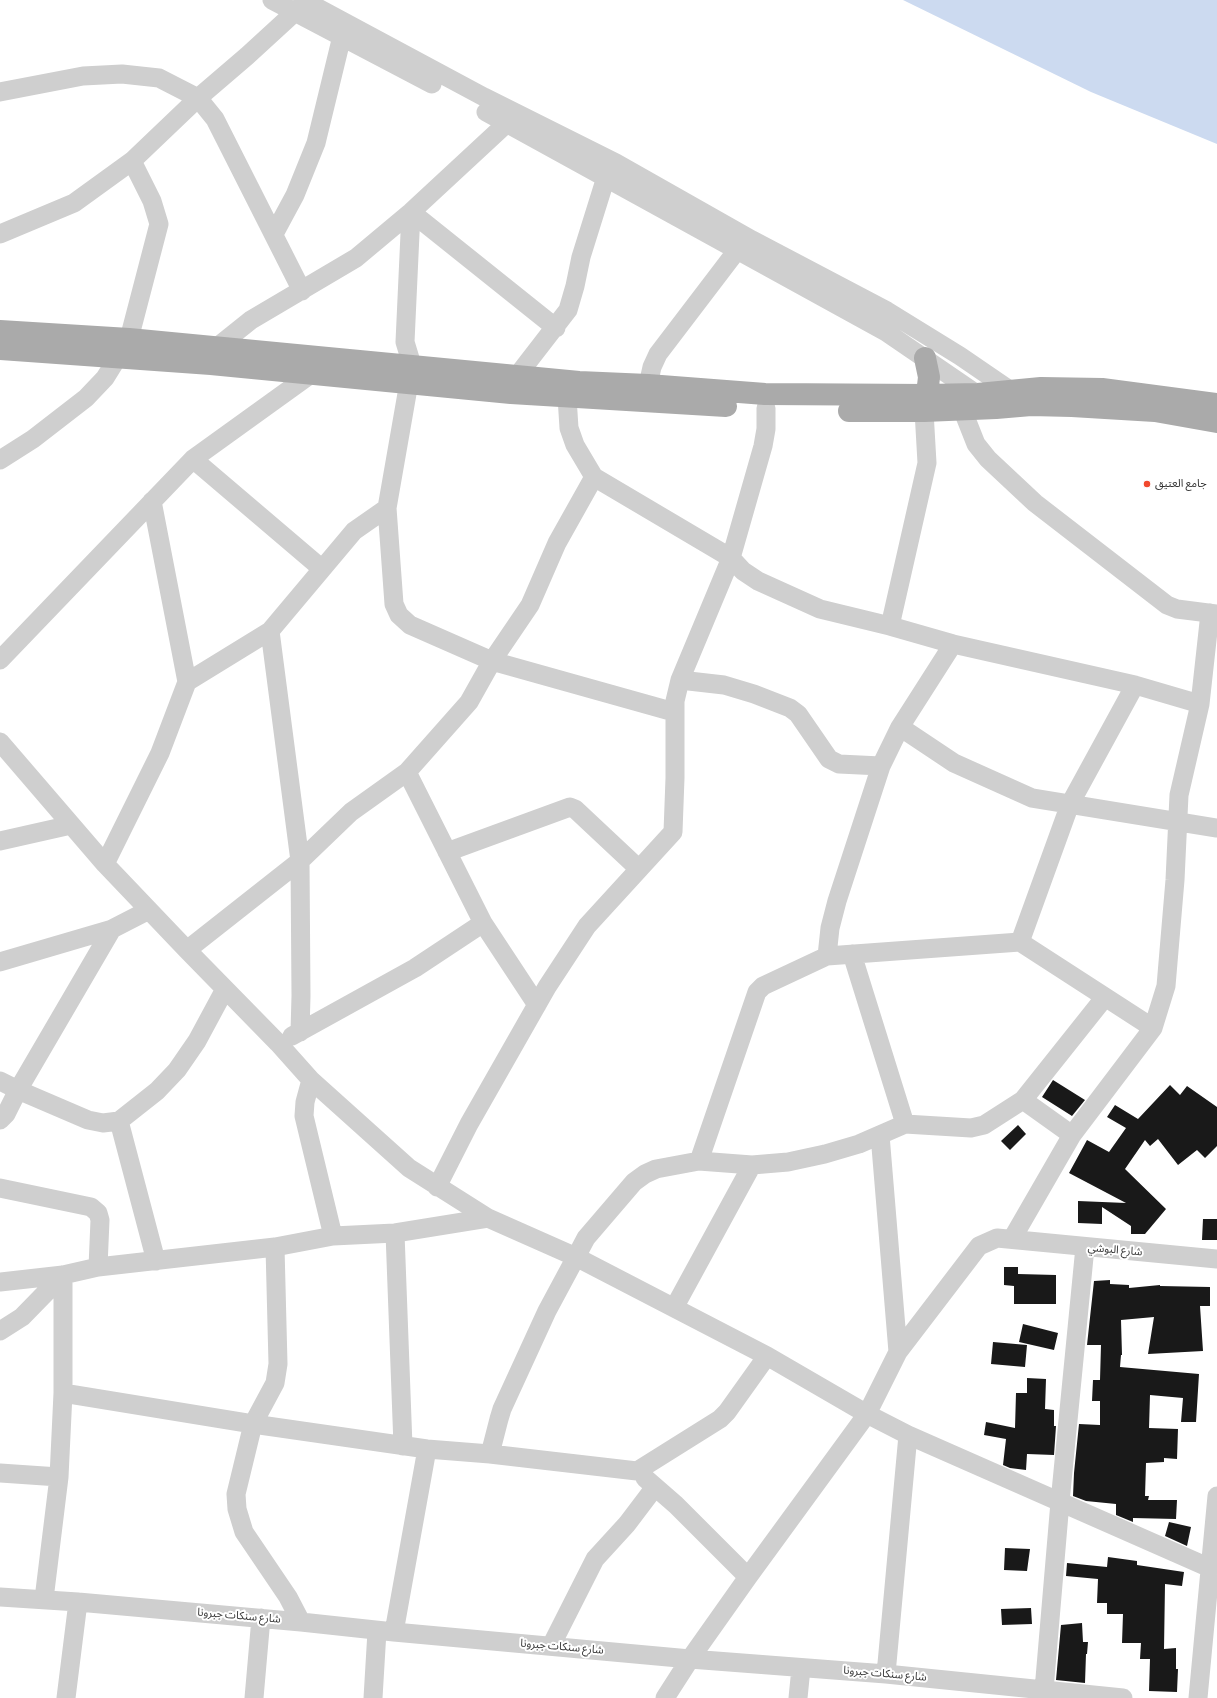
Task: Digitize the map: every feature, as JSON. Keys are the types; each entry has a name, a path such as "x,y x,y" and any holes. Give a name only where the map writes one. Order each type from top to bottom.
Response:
{"main road":[{"path":"0,331 311,374 517,376 579,382 926,403"},
{"path":"0,349 216,348 567,397 766,408 959,402 996,408 1031,405 1117,408 1155,412 1217,422"},
{"path":"925,358 930,377 926,403"},
{"path":"959,402 978,394 1041,388 1102,389 1177,397 1217,404"}],"street":[{"path":"272,0 299,6 616,163 752,240 887,311 960,356 1031,405"},
{"path":"299,6 342,36 507,123 738,249 886,332 978,394 996,408"},
{"path":"0,234 74,203 132,161 198,98 247,56 299,6"},
{"path":"274,234 295,195 316,143 342,36"},
{"path":"0,92 83,76 122,74 159,78 198,98 215,119 302,291"},
{"path":"216,348 251,320 356,258 411,212 507,123"},
{"path":"0,460 33,439 86,398 105,378 124,348 159,224 152,201 132,161"},
{"path":"517,376 556,328 568,310 581,257 606,177"},
{"path":"411,212 556,328"},
{"path":"411,212 405,342 410,375 387,508 394,604 399,615 410,625 492,661 674,712"},
{"path":"648,385 652,367 658,354 738,249"},
{"path":"0,660 193,459 311,374"},
{"path":"567,397 569,428 575,445 594,477 730,558 743,571 758,581 820,609 890,626 953,644 1135,685 1200,704"},
{"path":"959,402 976,444 988,459 1035,503 1168,605 1177,609 1214,613 1200,704 1179,795 1175,880 1166,986 1153,1028 1072,1135 1012,1239"},
{"path":"890,626 927,463 926,403"},
{"path":"437,1187 469,1124 537,1005 587,926 673,832 675,778 674,712 680,680 730,558 763,446 766,429 766,408"},
{"path":"193,459 321,568"},
{"path":"187,950 300,861 351,812 407,772 469,702 492,661 530,605 557,543 594,477"},
{"path":"105,864 160,753 188,682 152,501"},
{"path":"188,682 270,631 321,568 354,531 387,508"},
{"path":"270,631 300,861 300,1032"},
{"path":"828,956 830,928 837,901 881,766 900,727 953,644"},
{"path":"680,680 724,685 754,694 790,708 798,714 829,759 839,764 881,766"},
{"path":"1020,942 1070,804 1135,685"},
{"path":"900,727 954,763 1032,798 1217,828"},
{"path":"0,742 105,864 224,989 278,1043 311,1080 409,1168 488,1218 576,1257 767,1356 867,1414 908,1435 1210,1568"},
{"path":"407,772 483,923 537,1005"},
{"path":"447,852 570,807 575,809 639,868"},
{"path":"0,841 71,825"},
{"path":"0,962 112,929 149,910"},
{"path":"278,1043 415,968 483,923"},
{"path":"0,1120 6,1114 18,1090 112,929"},
{"path":"699,1162 757,992 763,986 828,956 1020,942 1153,1028"},
{"path":"852,954 905,1124"},
{"path":"0,1081 88,1120 103,1123 119,1121 157,1091 177,1070 196,1041 224,989"},
{"path":"490,1454 498,1419 547,1311 586,1238 634,1182 645,1174 656,1170 699,1162 752,1166 788,1162 825,1154 859,1144 905,1124 971,1128 984,1125 1023,1100 1105,997"},
{"path":"311,1080 305,1102 304,1116 333,1236"},
{"path":"1023,1100 1072,1135"},
{"path":"119,1121 156,1261"},
{"path":"880,1135 898,1352"},
{"path":"674,1308 752,1166"},
{"path":"0,1188 91,1207 98,1213 100,1220 98,1267"},
{"path":"0,1282 63,1275 98,1267 275,1247 333,1236 395,1233 488,1218"},
{"path":"395,1233 403,1446"},
{"name":"شارع البوشي","path":"667,1697 690,1659 867,1414 898,1352 979,1246 997,1238 1217,1259"},
{"path":"275,1247 278,1364 275,1383 253,1424 236,1494 237,1509 244,1532 288,1597 301,1622"},
{"path":"1044,1690 1060,1502 1085,1247"},
{"path":"0,1330 22,1317 63,1275"},
{"path":"44,1599 59,1477 63,1393 63,1275"},
{"path":"637,1471 720,1419 727,1412 767,1356"},
{"path":"63,1393 253,1424 403,1446 490,1454 637,1471 676,1505 748,1577"},
{"path":"886,1674 908,1435"},
{"path":"373,1698 426,1449"},
{"path":"0,1473 59,1477"},
{"path":"551,1646 595,1559 627,1524 655,1487"},
{"path":"1198,1698 1217,1496"},
{"name":"شارع سنكات جبرونا","path":"0,1597 44,1599 261,1618 386,1632 690,1659 886,1674 1007,1692 1044,1690 1123,1698"},
{"path":"66,1698 78,1602"},
{"path":"254,1698 261,1618"},
{"path":"798,1698 801,1668"}],"water":[{"path":"903,0 1217,0 1217,144 1091,92"}],"building":[{"path":"1053,1080 1085,1100 1072,1116 1042,1097"},
{"path":"1170,1085 1180,1095 1187,1086 1217,1107 1217,1146 1205,1158 1197,1150 1178,1165 1158,1139 1150,1146 1145,1140 1125,1169 1166,1209 1145,1234 1131,1234 1131,1226 1102,1207 1102,1224 1078,1223 1078,1201 1126,1203 1069,1173 1087,1140 1109,1152 1126,1128 1107,1117 1115,1105 1138,1119"},
{"path":"1018,1125 1026,1134 1010,1150 1001,1141"},
{"path":"1203,1219 1217,1219 1217,1240 1202,1240"},
{"path":"1004,1267 1018,1267 1018,1274 1056,1275 1056,1304 1014,1304 1014,1286 1004,1285"},
{"path":"1110,1280 1110,1284 1129,1285 1129,1288 1160,1285 1210,1287 1210,1306 1200,1306 1203,1351 1148,1354 1154,1317 1121,1320 1122,1355 1120,1367 1199,1374 1196,1422 1181,1422 1183,1398 1150,1395 1149,1428 1178,1429 1177,1459 1164,1458 1164,1462 1146,1463 1145,1496 1149,1496 1148,1500 1177,1500 1176,1519 1133,1518 1133,1522 1116,1515 1116,1504 1086,1501 1073,1496 1079,1424 1100,1425 1100,1401 1092,1401 1093,1380 1100,1380 1101,1345 1087,1345 1094,1281"},
{"path":"1023,1324 1058,1333 1054,1350 1019,1342"},
{"path":"993,1342 1027,1345 1025,1367 991,1364"},
{"path":"1027,1378 1046,1379 1045,1409 1054,1410 1054,1426 1056,1426 1054,1455 1027,1454 1026,1470 1010,1468 1003,1465 1006,1439 984,1435 986,1422 1015,1428 1016,1393 1027,1393"},
{"path":"1169,1522 1191,1527 1187,1546 1165,1536"},
{"path":"1005,1548 1030,1549 1027,1571 1004,1570"},
{"path":"1108,1557 1137,1561 1137,1565 1184,1572 1182,1586 1165,1584 1164,1649 1176,1648 1176,1669 1178,1669 1177,1692 1149,1691 1150,1659 1140,1659 1141,1643 1122,1643 1123,1614 1107,1614 1107,1603 1097,1603 1098,1579 1066,1576 1067,1563 1107,1567"},
{"path":"1031,1608 1032,1624 1002,1625 1001,1609"},
{"path":"1082,1623 1083,1642 1088,1642 1085,1683 1056,1680 1061,1625"}],"place":[{"name":"جامع العتيق","path":"1147,484"}]}
